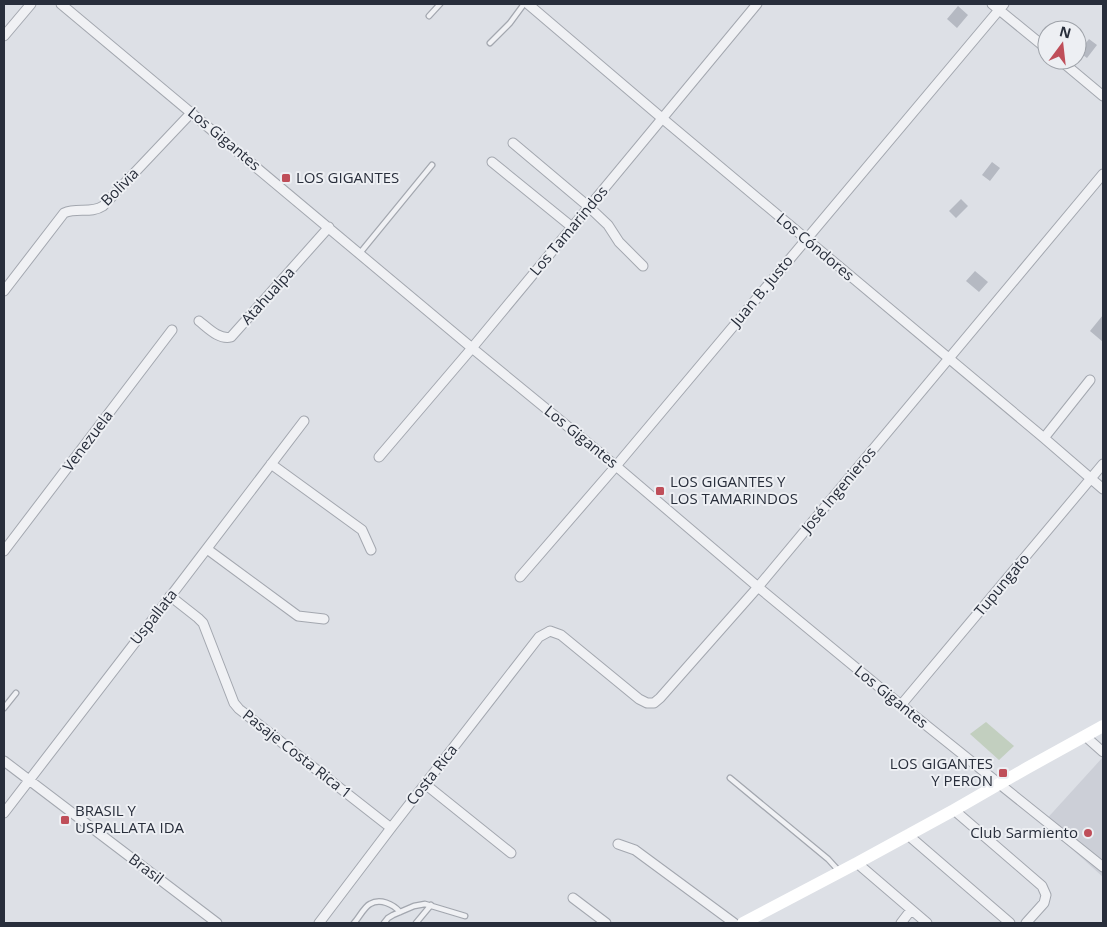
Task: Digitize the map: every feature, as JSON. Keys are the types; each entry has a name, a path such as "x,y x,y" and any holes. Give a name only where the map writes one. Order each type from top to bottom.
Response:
{"main road":[{"path":"743,923 857,864 1103,726"}],"street":[{"path":"4,36 31,4"},
{"name":"Los Gigantes","path":"61,4 616,466 900,706 1103,867"},
{"name":"Los Cóndores","path":"526,4 1103,489"},
{"name":"Los Tamarindos","path":"379,457 663,120 758,4"},
{"path":"998,6 1037,40"},
{"name":"Juan B. Justo","path":"520,577 616,466 998,6"},
{"path":"1072,70 1103,96"},
{"name":"Bolivia","path":"4,291 64,213 69,211 92,211 103,206 192,112"},
{"path":"513,143 589,207 608,225 619,242 643,266"},
{"path":"492,162 572,227"},
{"name":"José Ingenieros","path":"550,631 560,634 639,699 654,703 758,587 1103,174"},
{"name":"Atahualpa","path":"199,321 220,336 231,337 329,227"},
{"name":"Venezuela","path":"4,551 172,330"},
{"path":"1044,438 1090,380"},
{"name":"Uspallata","path":"4,814 304,421"},
{"path":"271,464 362,530 371,550"},
{"name":"Tupungato","path":"900,706 1103,464"},
{"path":"207,549 298,616 324,619"},
{"name":"Pasaje Costa Rica 1","path":"170,596 202,623 234,703 239,709 391,828"},
{"name":"Costa Rica","path":"319,923 539,637 550,631"},
{"path":"1085,736 1103,752"},
{"name":"Brasil","path":"4,761 216,923"},
{"path":"425,784 511,853"},
{"path":"954,810 1042,886 1046,895 1044,903 1026,923"},
{"path":"908,835 1010,923"},
{"path":"618,844 635,850 734,923"},
{"path":"857,864 927,923"},
{"path":"573,898 606,923"},
{"path":"901,923 911,910"}],"lane":[{"path":"429,16 440,4"},
{"path":"490,43 526,4"},
{"path":"360,253 432,165"},
{"path":"4,708 16,693"},
{"path":"730,778 828,859 840,872"},
{"path":"354,923 369,904 379,901 396,907 400,912"},
{"path":"384,923 388,918 400,912 425,904 465,916"},
{"path":"416,923 431,905"}],"shaded area":[{"path":"1103,757 1103,877 1043,823"}],"green space":[{"path":"986,722 1014,746 999,760 970,734"}],"building":[{"path":"958,6 968,15 957,28 947,19"},
{"path":"1089,39 1097,45 1087,58 1087,42"},
{"path":"992,162 1000,168 990,181 982,175"},
{"path":"961,199 968,206 956,218 949,211"},
{"path":"975,271 988,282 979,292 966,281"},
{"path":"1103,315 1103,342 1090,331"}],"place":[{"name":"LOS GIGANTES","path":"286,178"},
{"name":"LOS GIGANTES Y LOS TAMARINDOS","path":"660,491"},
{"name":"LOS GIGANTES Y PERON","path":"1003,773"},
{"name":"BRASIL Y USPALLATA IDA","path":"65,820"},
{"name":"Club Sarmiento","path":"1088,833"}]}
